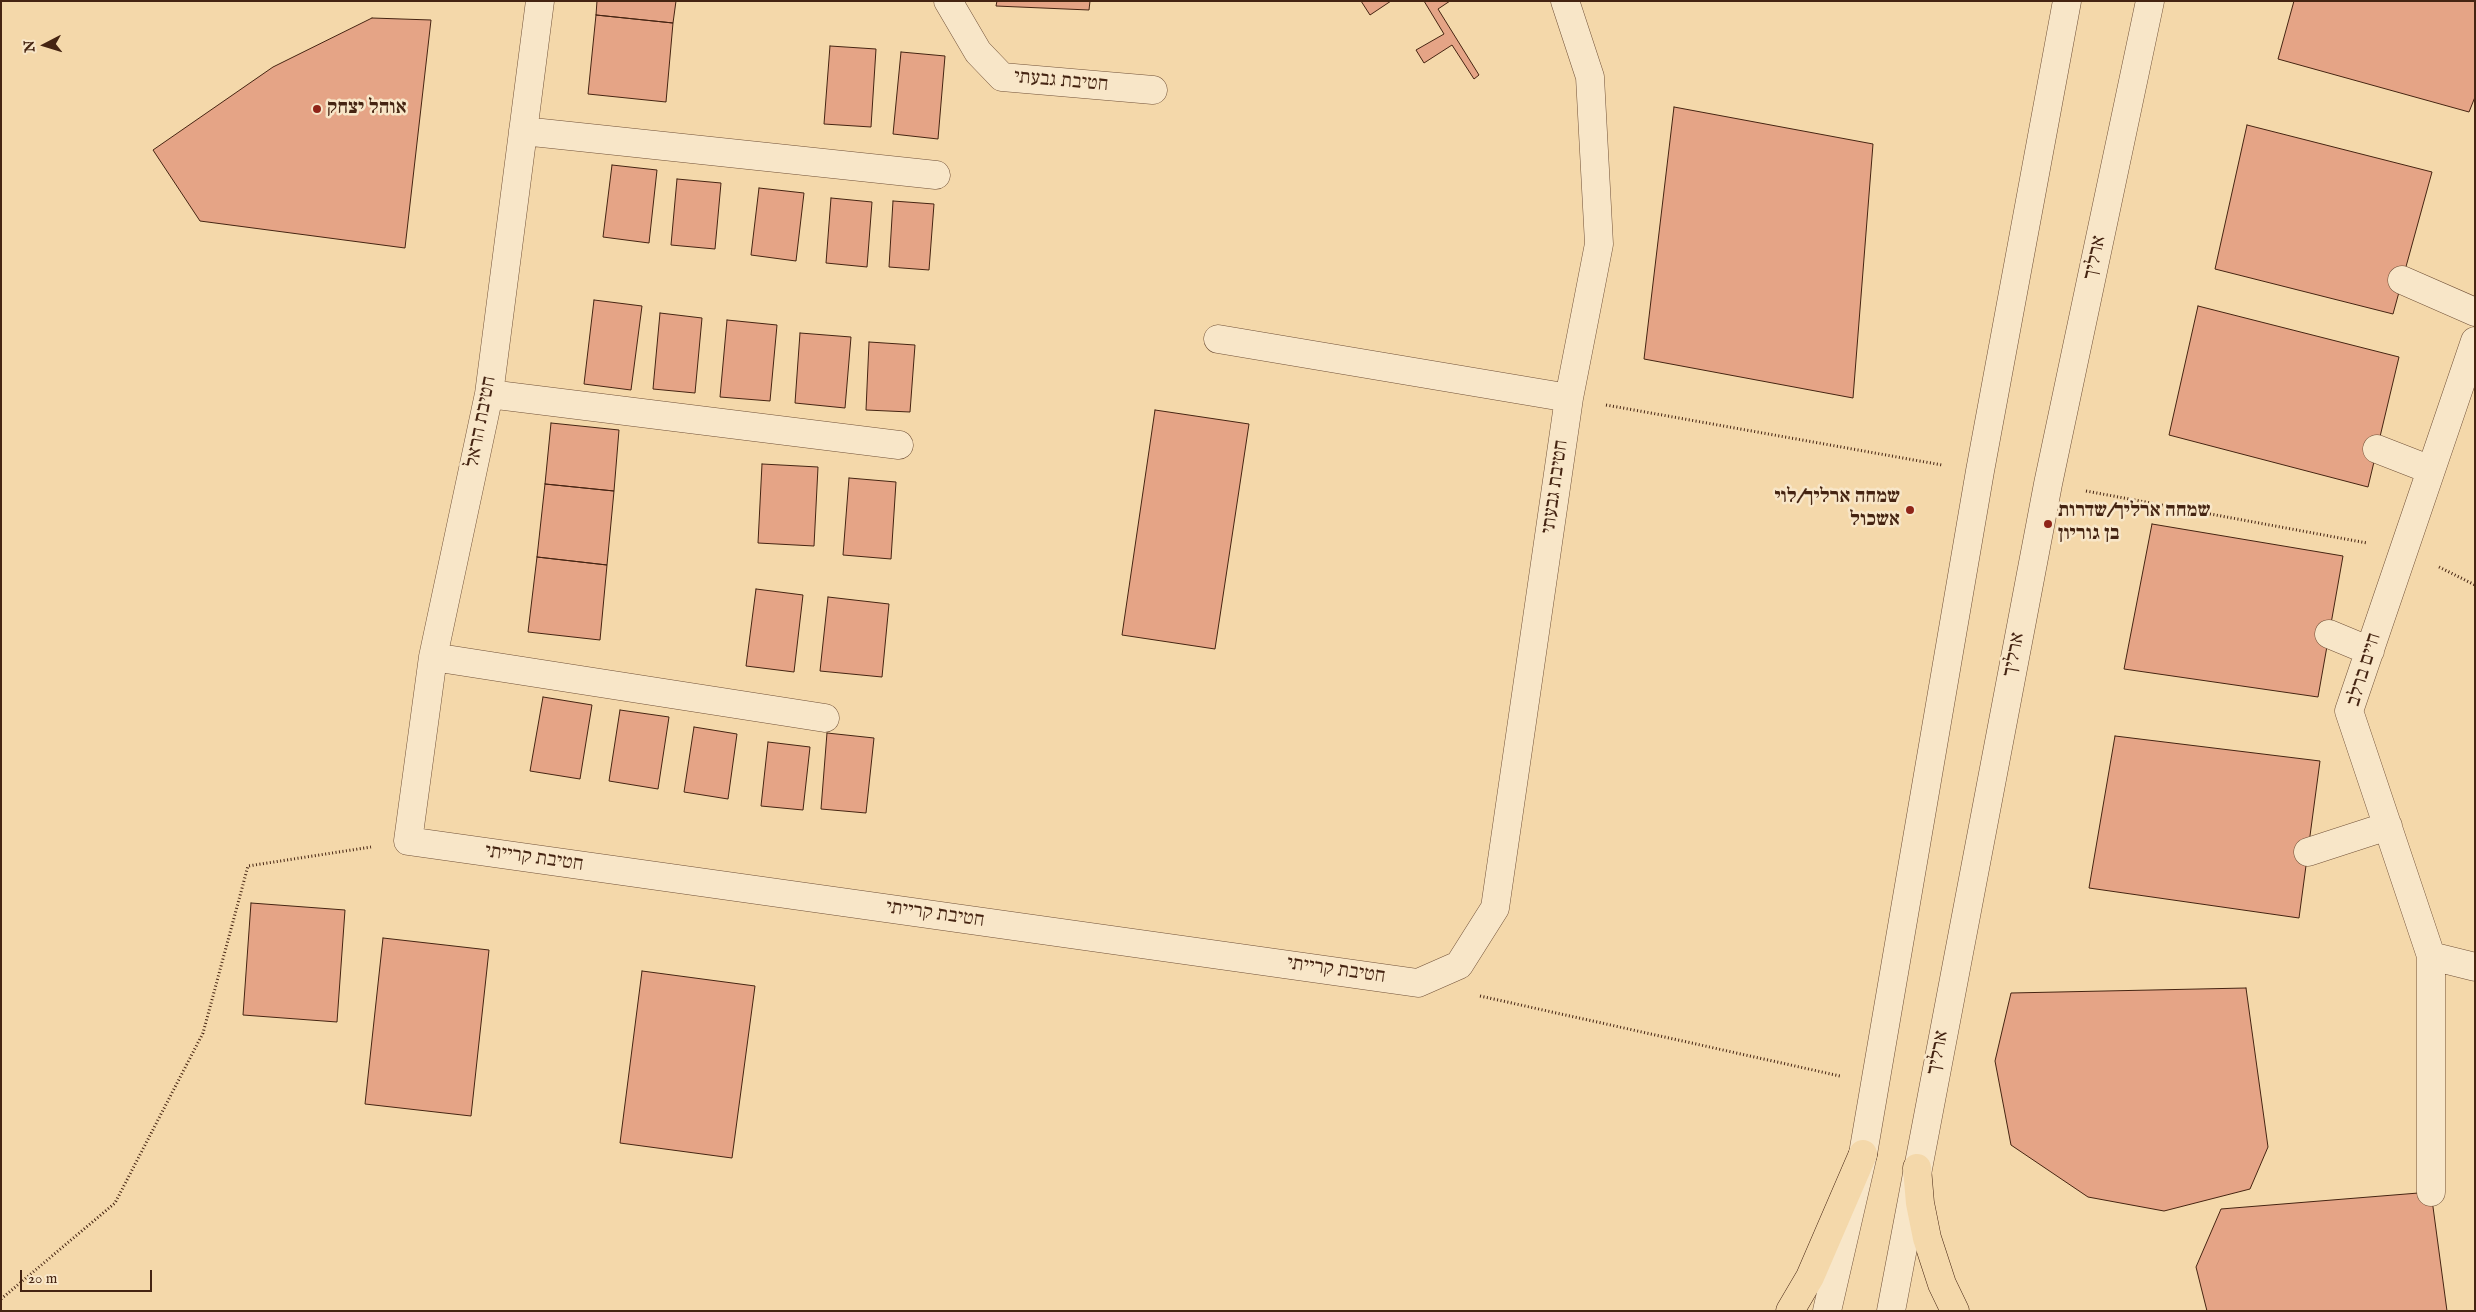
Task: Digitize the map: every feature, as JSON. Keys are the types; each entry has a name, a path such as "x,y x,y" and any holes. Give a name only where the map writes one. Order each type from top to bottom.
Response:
{"main road":[{"path":"1790,1311 1810,1278 1863,1154"},
{"path":"1917,1168 1920,1203 1927,1238 1942,1284 1955,1311"}],"street":[{"name":"חטיבת הראל","path":"408,841 433,656 489,394 540,1"},
{"name":"חטיבת גבעתי","path":"948,1 978,52 1002,77 1153,90"},
{"name":"חטיבת גבעתי","path":"1458,965 1495,908 1569,398 1599,244 1590,77 1565,1"},
{"path":"1827,1311 1863,1154 1876,1084 1980,472 2067,1"},
{"name":"ארליך","path":"1891,1311 2048,484 2150,1"},
{"path":"523,131 936,176"},
{"path":"2402,280 2475,312"},
{"path":"1218,339 1569,398"},
{"name":"חיים ברלב","path":"2431,1192 2431,956 2349,712 2475,341"},
{"path":"489,394 899,445"},
{"path":"2377,449 2431,470"},
{"path":"2329,634 2370,651"},
{"path":"433,656 825,718"},
{"path":"2308,852 2388,826"},
{"name":"חטיבת קרייתי","path":"408,841 1418,983 1458,965"},
{"path":"2431,956 2475,967"}],"path":[{"path":"1569,398 1980,472"},
{"path":"2048,484 2404,550 2475,585"},
{"path":"1,1299 115,1203 203,1033 248,866 408,841"},
{"path":"1476,996 1876,1084"}],"building":[{"path":"597,1 676,1 673,23 596,15"},
{"path":"997,1 1090,1 1089,10 996,6"},
{"path":"1361,1 1391,1 1370,15"},
{"path":"1424,1 1450,1 1438,9 1479,75 1474,79 1452,45 1424,63 1416,50 1444,34"},
{"path":"2294,1 2475,1 2475,97 2469,112 2278,59"},
{"path":"596,15 673,23 666,102 588,94"},
{"name":"אוהל יצחק","path":"372,18 431,20 405,248 200,221 153,150 273,67"},
{"path":"830,46 876,49 871,127 824,124"},
{"path":"901,52 945,56 938,139 893,134"},
{"path":"1674,107 1873,144 1853,398 1644,359"},
{"path":"2247,125 2432,172 2393,314 2215,269"},
{"path":"612,165 657,170 649,243 603,237"},
{"path":"677,179 721,183 715,249 671,245"},
{"path":"759,188 804,193 796,261 751,255"},
{"path":"831,198 872,202 867,267 826,263"},
{"path":"893,201 934,204 929,270 889,267"},
{"path":"594,300 642,306 631,390 584,384"},
{"path":"2198,306 2399,357 2368,487 2169,435"},
{"path":"660,313 702,318 695,393 653,389"},
{"path":"727,320 777,325 770,401 720,397"},
{"path":"800,333 851,337 845,408 795,403"},
{"path":"869,342 915,345 910,412 866,410"},
{"path":"1155,410 1249,424 1215,649 1122,635"},
{"path":"551,423 619,430 614,491 545,484"},
{"path":"762,464 818,467 814,546 758,543"},
{"path":"849,478 896,482 891,559 843,555"},
{"path":"545,484 614,491 607,565 537,557"},
{"path":"2152,524 2343,556 2318,697 2124,669"},
{"path":"537,557 607,565 600,640 528,632"},
{"path":"756,589 803,595 794,672 746,666"},
{"path":"828,597 889,604 882,677 820,671"},
{"path":"543,697 592,705 580,779 530,771"},
{"path":"620,710 669,717 658,789 609,781"},
{"path":"694,727 737,734 728,799 684,792"},
{"path":"827,733 874,738 866,813 821,809"},
{"path":"2115,736 2320,761 2299,918 2089,888"},
{"path":"768,742 810,747 803,810 761,806"},
{"path":"251,903 345,910 337,1022 243,1015"},
{"path":"383,938 489,950 471,1116 365,1104"},
{"path":"642,971 755,986 732,1158 620,1143"},
{"path":"2246,988 2268,1147 2250,1189 2164,1211 2088,1197 2011,1145 1995,1061 2011,993"},
{"path":"2431,1192 2447,1311 2207,1311 2196,1267 2221,1209"}],"place":[{"name":"אוהל יצחק","path":"317,109"},
{"name":"שמחה ארליך/לוי אשכול","path":"1910,510"},
{"name":"שמחה ארליך/שדרות בן גוריון","path":"2048,524"}]}
